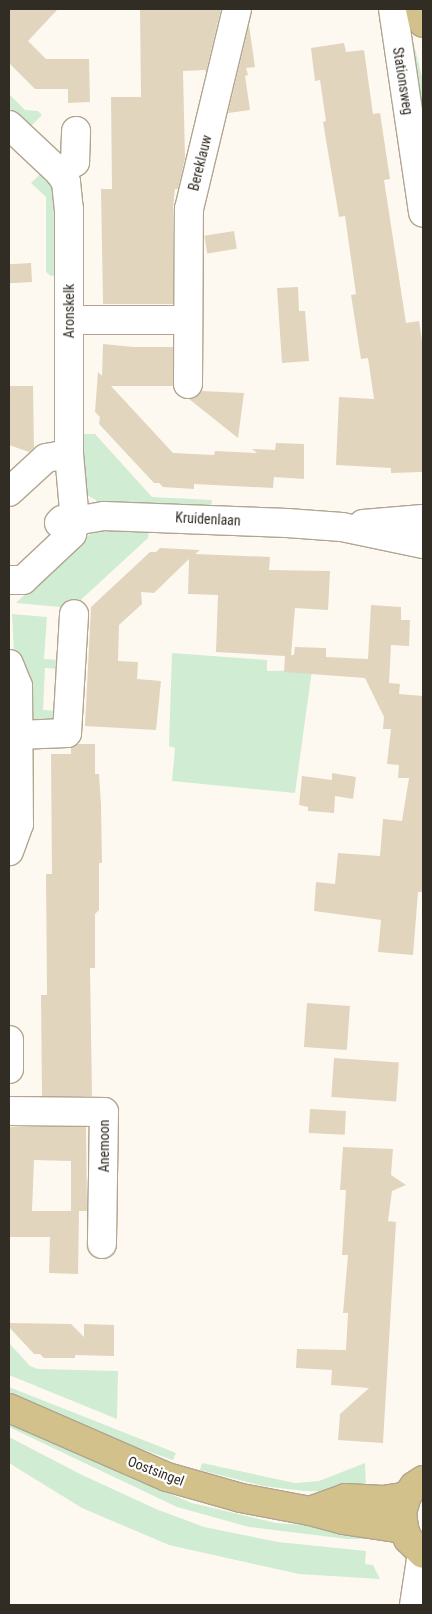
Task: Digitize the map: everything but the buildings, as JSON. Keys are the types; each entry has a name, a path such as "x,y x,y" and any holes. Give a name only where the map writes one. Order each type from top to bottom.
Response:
{"main road":[{"path":"420,9 423,23"},
{"name":"Oostsingel","path":"9,1408 167,1478 241,1498 310,1510 343,1520 404,1529"},
{"path":"415,1488 402,1512 404,1529 408,1539 423,1554"},
{"name":"Oostsingel","path":"310,1510 345,1498 383,1500 415,1488"}],"street":[{"name":"Bereklauw","path":"188,384 189,209 237,9"},
{"name":"Stationsweg","path":"393,9 423,213"},
{"name":"Aronskelk","path":"9,125 59,172 66,182 69,209 70,454 75,521"},
{"path":"59,172 75,162 76,131"},
{"path":"69,320 187,320"},
{"path":"9,492 46,458 70,454"},
{"name":"Kruidenlaan","path":"9,570 62,520 75,521 104,516 342,527 423,544"},
{"name":"Kruidenlaan","path":"342,527 406,519 423,519"},
{"path":"9,580 23,580 72,534 75,521"},
{"path":"18,735 67,733 74,614"},
{"path":"9,664 18,686 19,824 9,851"},
{"path":"9,1040 9,1069"},
{"name":"Anemoon","path":"9,1111 104,1112 102,1244"},
{"path":"414,1605 423,1554"}],"green space":[{"path":"405,9 423,81 423,146"},
{"path":"9,94 25,110 38,111 42,115 32,125 26,125 9,108"},
{"path":"43,171 56,186 61,275 51,276 46,272 46,197 31,183"},
{"path":"80,434 95,434 152,497 212,500 211,507 96,503 96,500 83,493"},
{"path":"105,529 149,530 148,538 72,608 16,603 84,537"},
{"path":"12,614 47,617 44,659 61,660 61,669 45,668 43,710 59,711 58,717 51,721 35,720 29,717 14,654"},
{"path":"172,653 267,660 267,671 312,670 295,793 172,781 175,748 169,746"},
{"path":"9,1343 30,1366 38,1369 118,1371 117,1419 9,1375"},
{"path":"9,1387 176,1453 173,1460 130,1445 9,1392"},
{"path":"9,1421 128,1477 192,1503 276,1523 367,1530 366,1539 347,1539 249,1527 177,1507 9,1427"},
{"path":"9,1437 80,1474 156,1509 204,1527 278,1542 366,1551 365,1564 373,1565 380,1579 299,1574 169,1545 82,1508 9,1463"},
{"path":"202,1463 295,1483 319,1481 365,1463 366,1489 365,1492 304,1491 263,1486 200,1470"}]}
